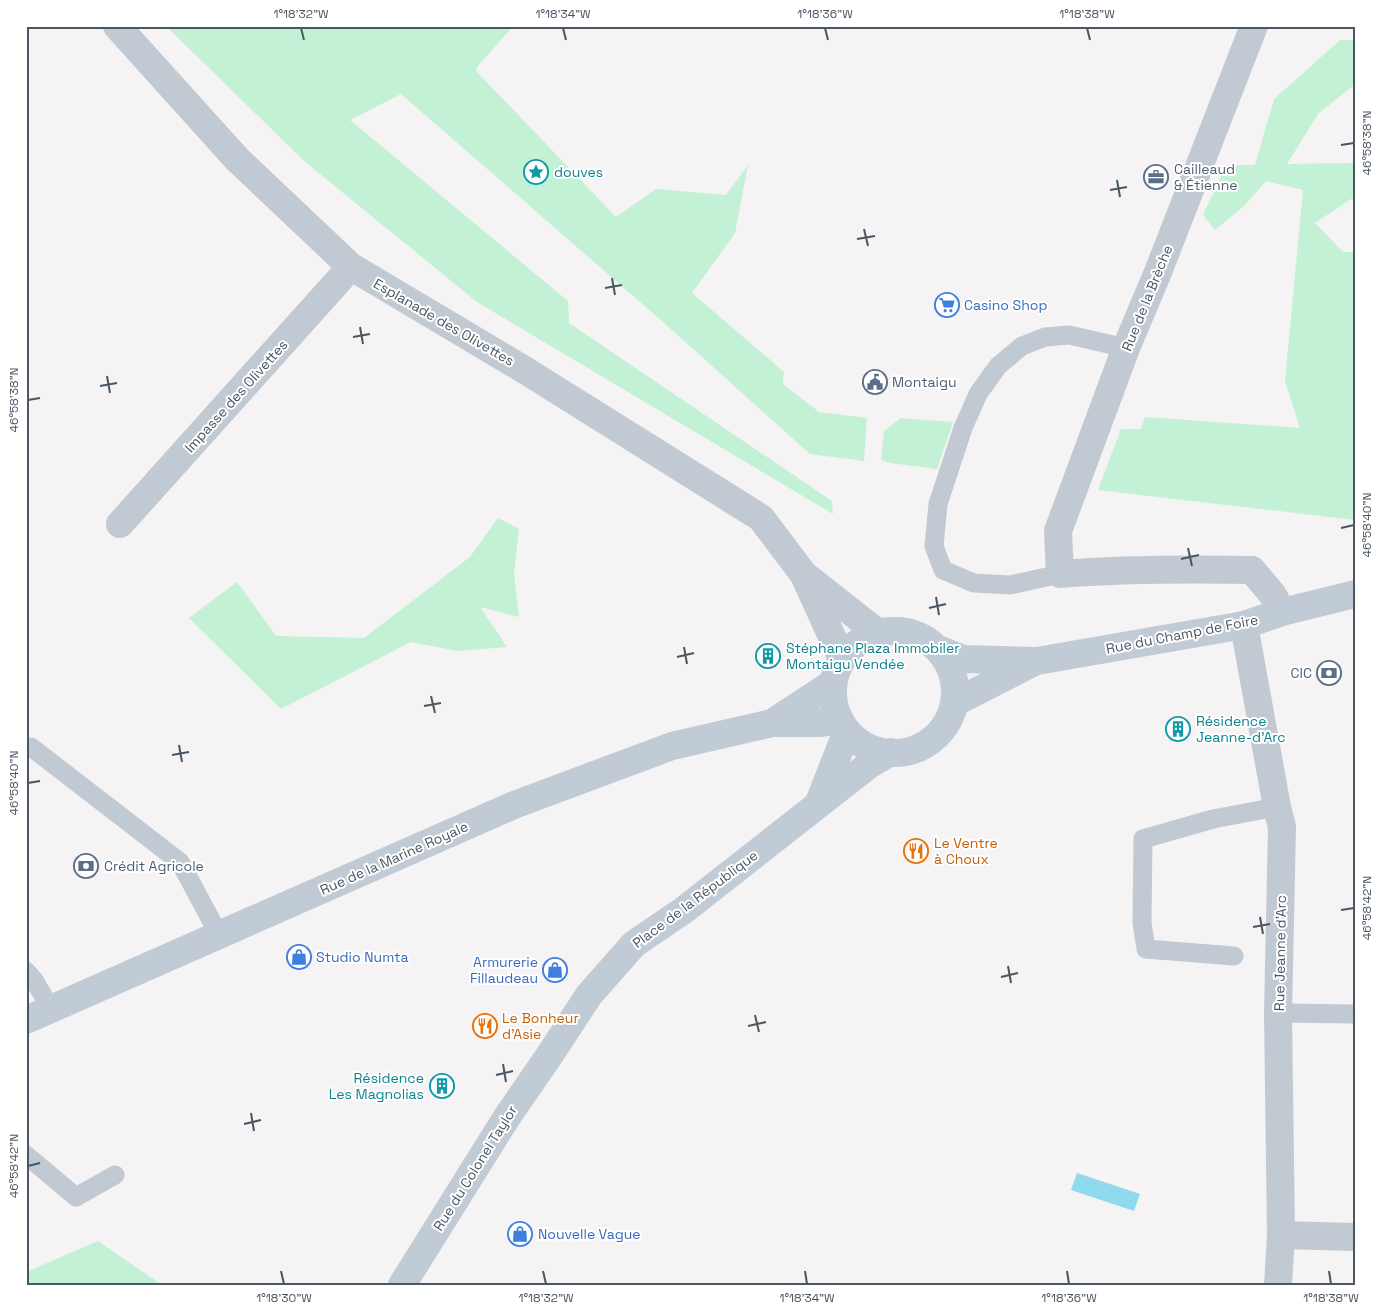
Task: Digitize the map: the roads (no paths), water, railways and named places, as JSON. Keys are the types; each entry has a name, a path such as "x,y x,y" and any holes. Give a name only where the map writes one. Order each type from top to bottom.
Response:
{"main road":[{"name":"Rue du Champ de Foire","path":"938,649 963,659 1037,660 1244,624 1282,612 1355,594"},
{"name":"Place de la République","path":"838,671 852,648 864,638 878,633 894,631 910,633 925,639 938,649 949,665 955,684 954,703 948,720 938,734 924,744 908,751 891,752 874,749 860,742 844,726"},
{"name":"Rue du Champ de Foire","path":"954,703 1037,660"},
{"name":"Rue de la Marine Royale","path":"772,723 838,671"},
{"path":"817,807 844,726 834,702 838,671"},
{"name":"Rue de la Marine Royale","path":"26,1020 514,805 672,746 772,723 821,723 844,726"},
{"name":"Place de la République","path":"551,1053 588,995 634,944 684,910 870,764 891,752"},
{"name":"Rue du Colonel Taylor","path":"402,1285 507,1117 551,1053"}],"street":[{"name":"Esplanade des Olivettes","path":"117,26 237,159 350,266 523,369 761,518 804,575 878,633"},
{"name":"Rue de la Brèche","path":"1060,574 1058,531 1126,348 1158,272 1254,26"},
{"name":"Impasse des Olivettes","path":"120,524 340,280 350,266"},
{"path":"1060,574 1146,569 1252,570 1273,595 1282,612"},
{"name":"Esplanade des Olivettes","path":"804,575 838,671"},
{"name":"Rue Jeanne d'Arc","path":"1244,624 1282,827 1278,1013 1281,1234 1278,1285"},
{"path":"1281,1234 1355,1237"}],"lane":[{"path":"1060,574 1010,585 974,583 943,570 934,546 938,504 963,428 978,394 998,366 1022,346 1045,337 1069,335 1126,348"},
{"path":"26,749 31,747 180,862 219,935"},
{"path":"1234,956 1146,949 1142,923 1143,839 1213,819 1277,807"},
{"path":"26,971 34,980 51,1009"},
{"path":"1278,1013 1355,1014"},
{"path":"26,1155 76,1197 115,1175"}],"water":[{"path":"1077,1173 1140,1194 1134,1211 1071,1190"}],"place":[{"name":"douves","path":"536,172"},
{"name":"Cailleaud & Étienne","path":"1156,177"},
{"name":"Casino Shop","path":"947,305"},
{"name":"Montaigu","path":"875,382"},
{"name":"Stéphane Plaza Immobiler Montaigu Vendée","path":"768,656"},
{"name":"CIC","path":"1329,673"},
{"name":"Résidence Jeanne-d'Arc","path":"1178,729"},
{"name":"Le Ventre à Choux","path":"916,851"},
{"name":"Crédit Agricole","path":"86,866"},
{"name":"Studio Numta","path":"299,957"},
{"name":"Armurerie Fillaudeau","path":"555,970"},
{"name":"Le Bonheur d'Asie","path":"485,1026"},
{"name":"Résidence Les Magnolias","path":"442,1086"},
{"name":"Nouvelle Vague","path":"520,1234"}]}
